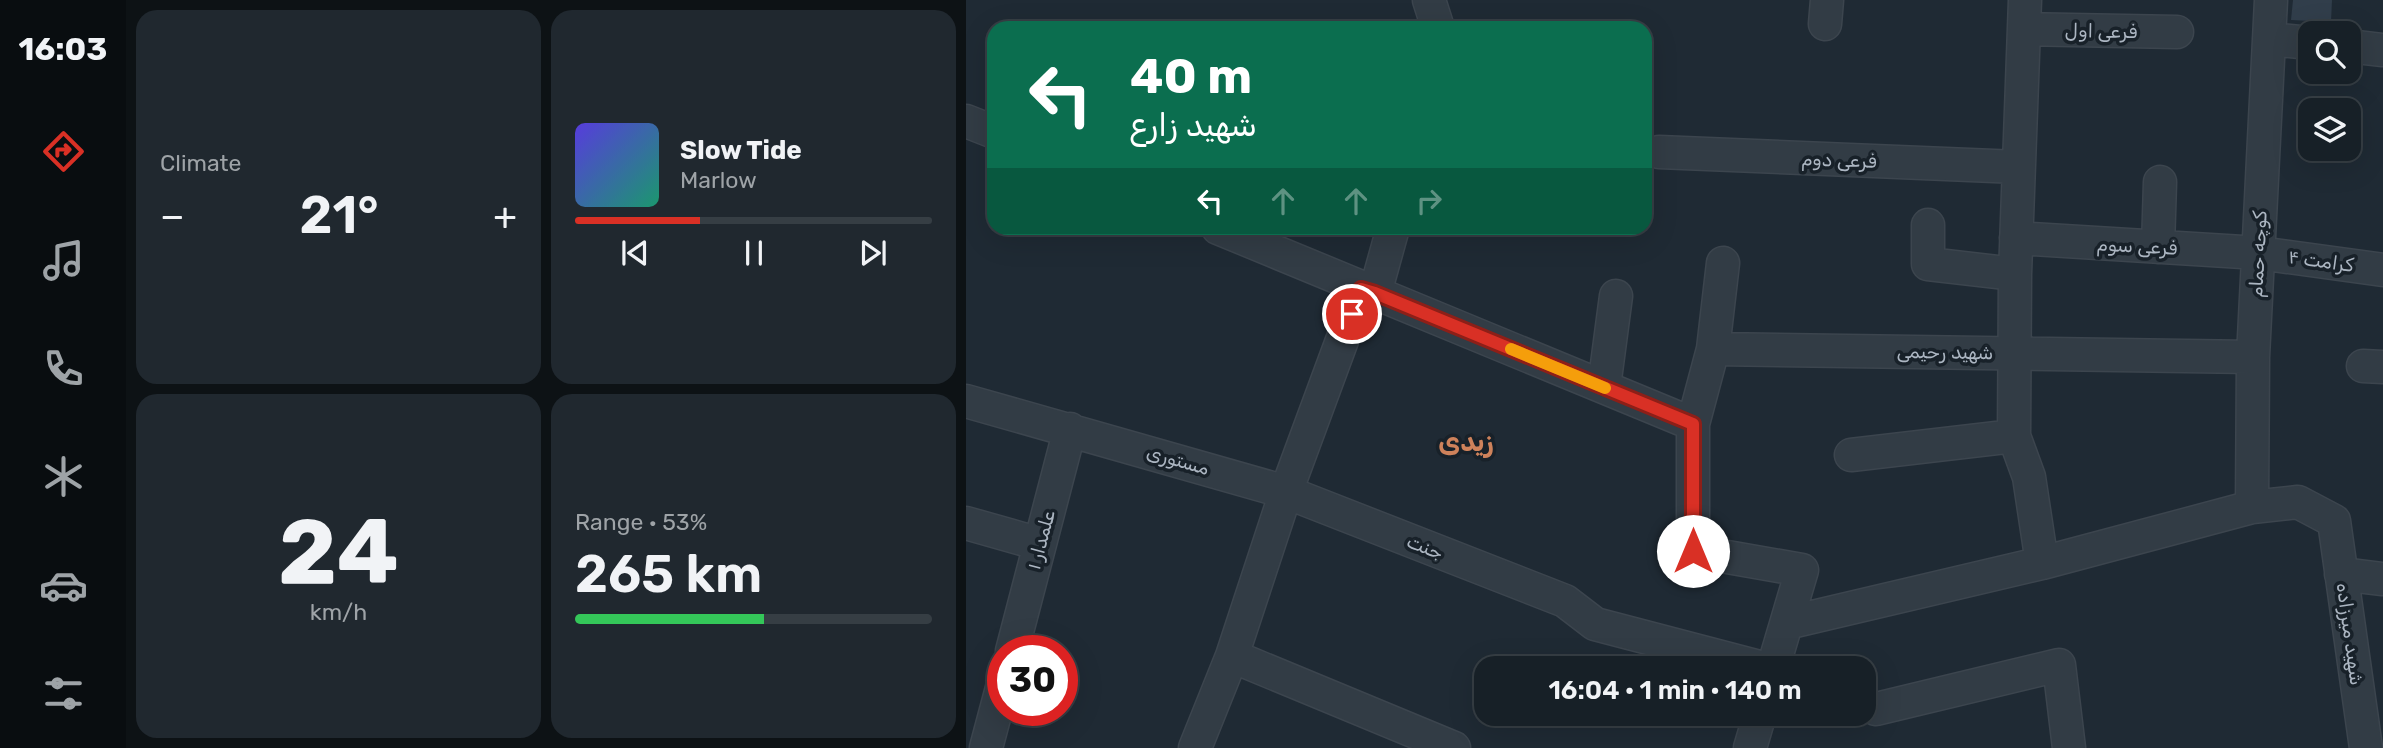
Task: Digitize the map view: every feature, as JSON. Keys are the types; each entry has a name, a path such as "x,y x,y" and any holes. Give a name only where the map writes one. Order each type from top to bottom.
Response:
{"street":[{"path":"1429,0 1436,21"},
{"name":"کوچه حمام","path":"2252,507 2253,357 2271,0"},
{"path":"2024,15 2015,274 2014,436 2029,477 2042,564"},
{"name":"فرعی اول","path":"2024,15 2177,32"},
{"path":"2269,39 2298,42"},
{"path":"2361,47 2383,50"},
{"path":"966,121 987,129"},
{"name":"فرعی دوم","path":"1659,152 2018,167"},
{"path":"2158,247 2161,182"},
{"path":"1928,225 1928,264 2015,274"},
{"path":"1241,235 1368,291 1693,424"},
{"path":"1195,748 1232,656 1286,492 1390,235"},
{"name":"فرعی سوم","path":"2016,238 2259,253"},
{"name":"کرامت ۴","path":"2259,253 2383,270"},
{"path":"1724,263 1713,349 1693,424 1693,551 1802,570 1777,656"},
{"path":"1604,387 1616,296"},
{"name":"شهید رحیمی","path":"1713,349 2253,357"},
{"name":"مستوری","path":"966,401 1286,492"},
{"name":"علمدار ۱","path":"1016,635 1070,429"},
{"path":"1851,455 2014,436"},
{"name":"جنت","path":"1286,492 1565,601 1595,624 1717,656"},
{"name":"شهید میرزاده","path":"2252,507 2298,502 2333,521 2366,748"},
{"path":"1787,623 2042,564 2252,507"},
{"path":"966,523 1040,544"},
{"path":"2341,574 2383,579"},
{"path":"1232,656 1454,748"},
{"path":"1876,709 2059,665 2069,748"},
{"path":"986,748 992,726"},
{"path":"1750,748 1756,726"}],"building":[{"path":"2293,0 2332,0 2331,21 2291,20"}],"slow traffic":[{"path":"1511,349 1605,388"}],"district":[{"name":"زیدی","path":"1466,442"}],"route":[{"path":"1352,314 1361,289 1375,293 1693,424 1693,551"}]}
